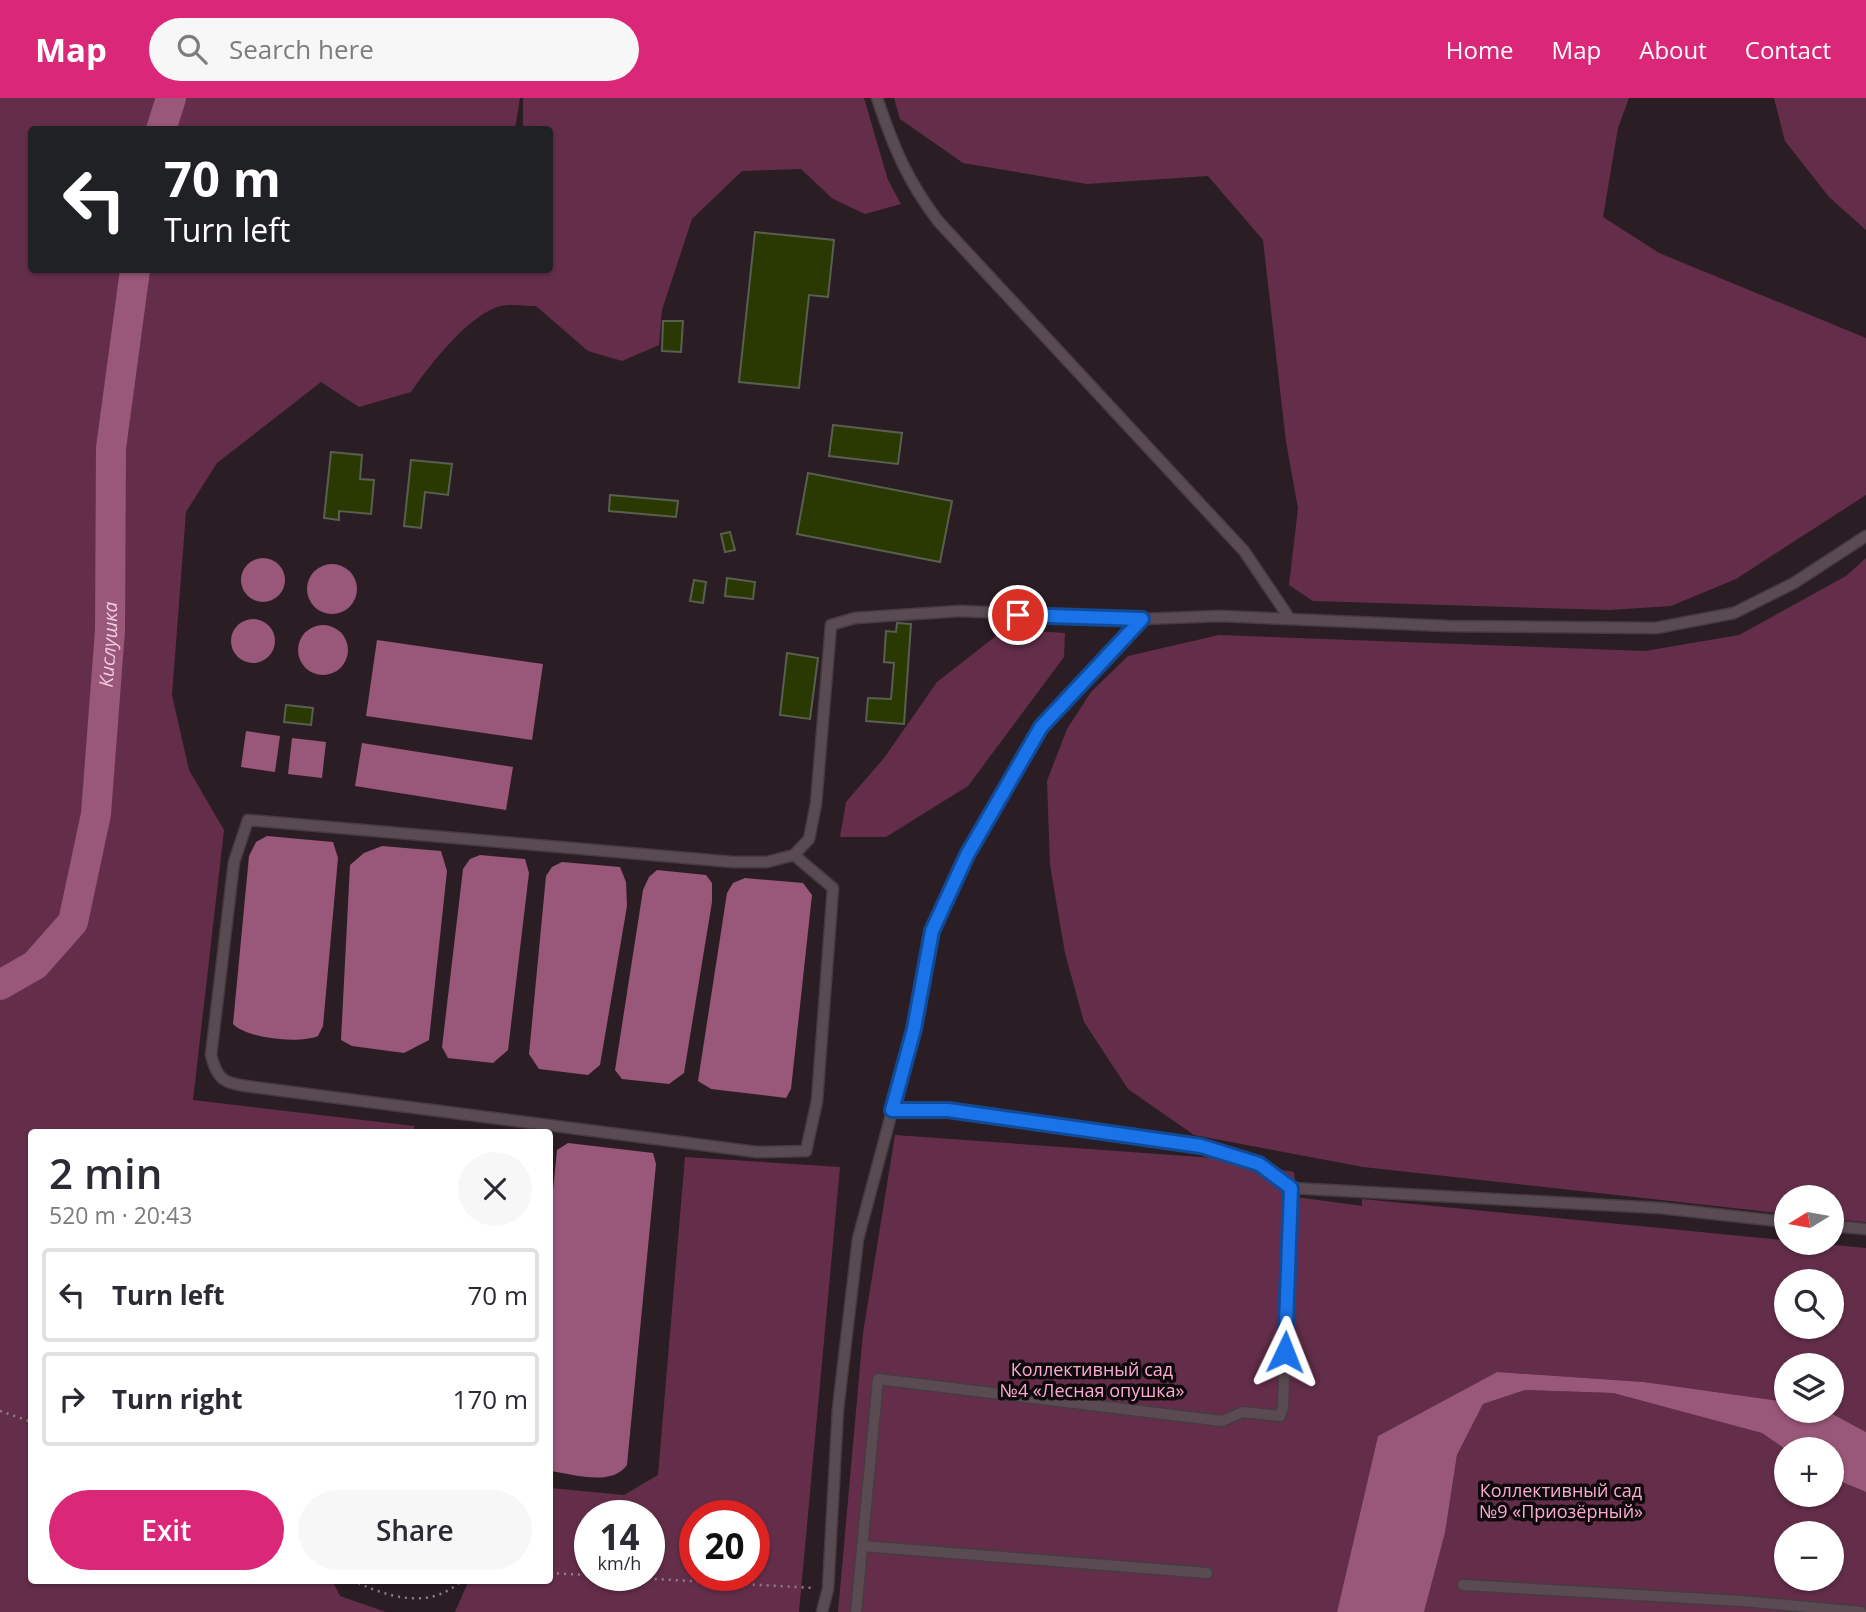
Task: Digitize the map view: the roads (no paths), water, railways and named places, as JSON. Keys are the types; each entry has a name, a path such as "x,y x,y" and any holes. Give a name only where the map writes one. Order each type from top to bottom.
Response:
{"lane":[{"path":"877,98 894,149 912,186 937,220 1244,551 1290,619"},
{"path":"794,855 833,888 817,1101 806,1151 757,1152 253,1087 228,1083 216,1073 211,1055 234,862 248,820 733,862 767,862 794,855 809,839 816,804 831,625 855,618 960,611 1142,619 1220,616 1448,626 1656,628 1734,613 1794,583 1866,536"},
{"path":"822,1612 828,1589 838,1409 858,1240 914,1029 932,931 967,855 1041,727 1142,619"},
{"path":"892,1110 948,1110 1201,1146 1259,1164 1291,1188 1660,1208 1774,1221"},
{"path":"856,1612 878,1379 1222,1421 1243,1412 1280,1416 1283,1407 1291,1188"},
{"path":"1844,1227 1866,1229"},
{"path":"862,1545 1207,1573"},
{"path":"1464,1585 1742,1601 1861,1612"}],"waterway":[{"name":"Кислушка","path":"162,126 171,98"},
{"name":"Кислушка","path":"0,985 35,965 73,922 96,814 110,630 111,448 135,273"}],"park label":[{"name":"Коллективный сад №4 «Лесная опушка»","path":"1092,1380"},
{"name":"Коллективный сад №9 «Приозёрный»","path":"1561,1501"}]}
